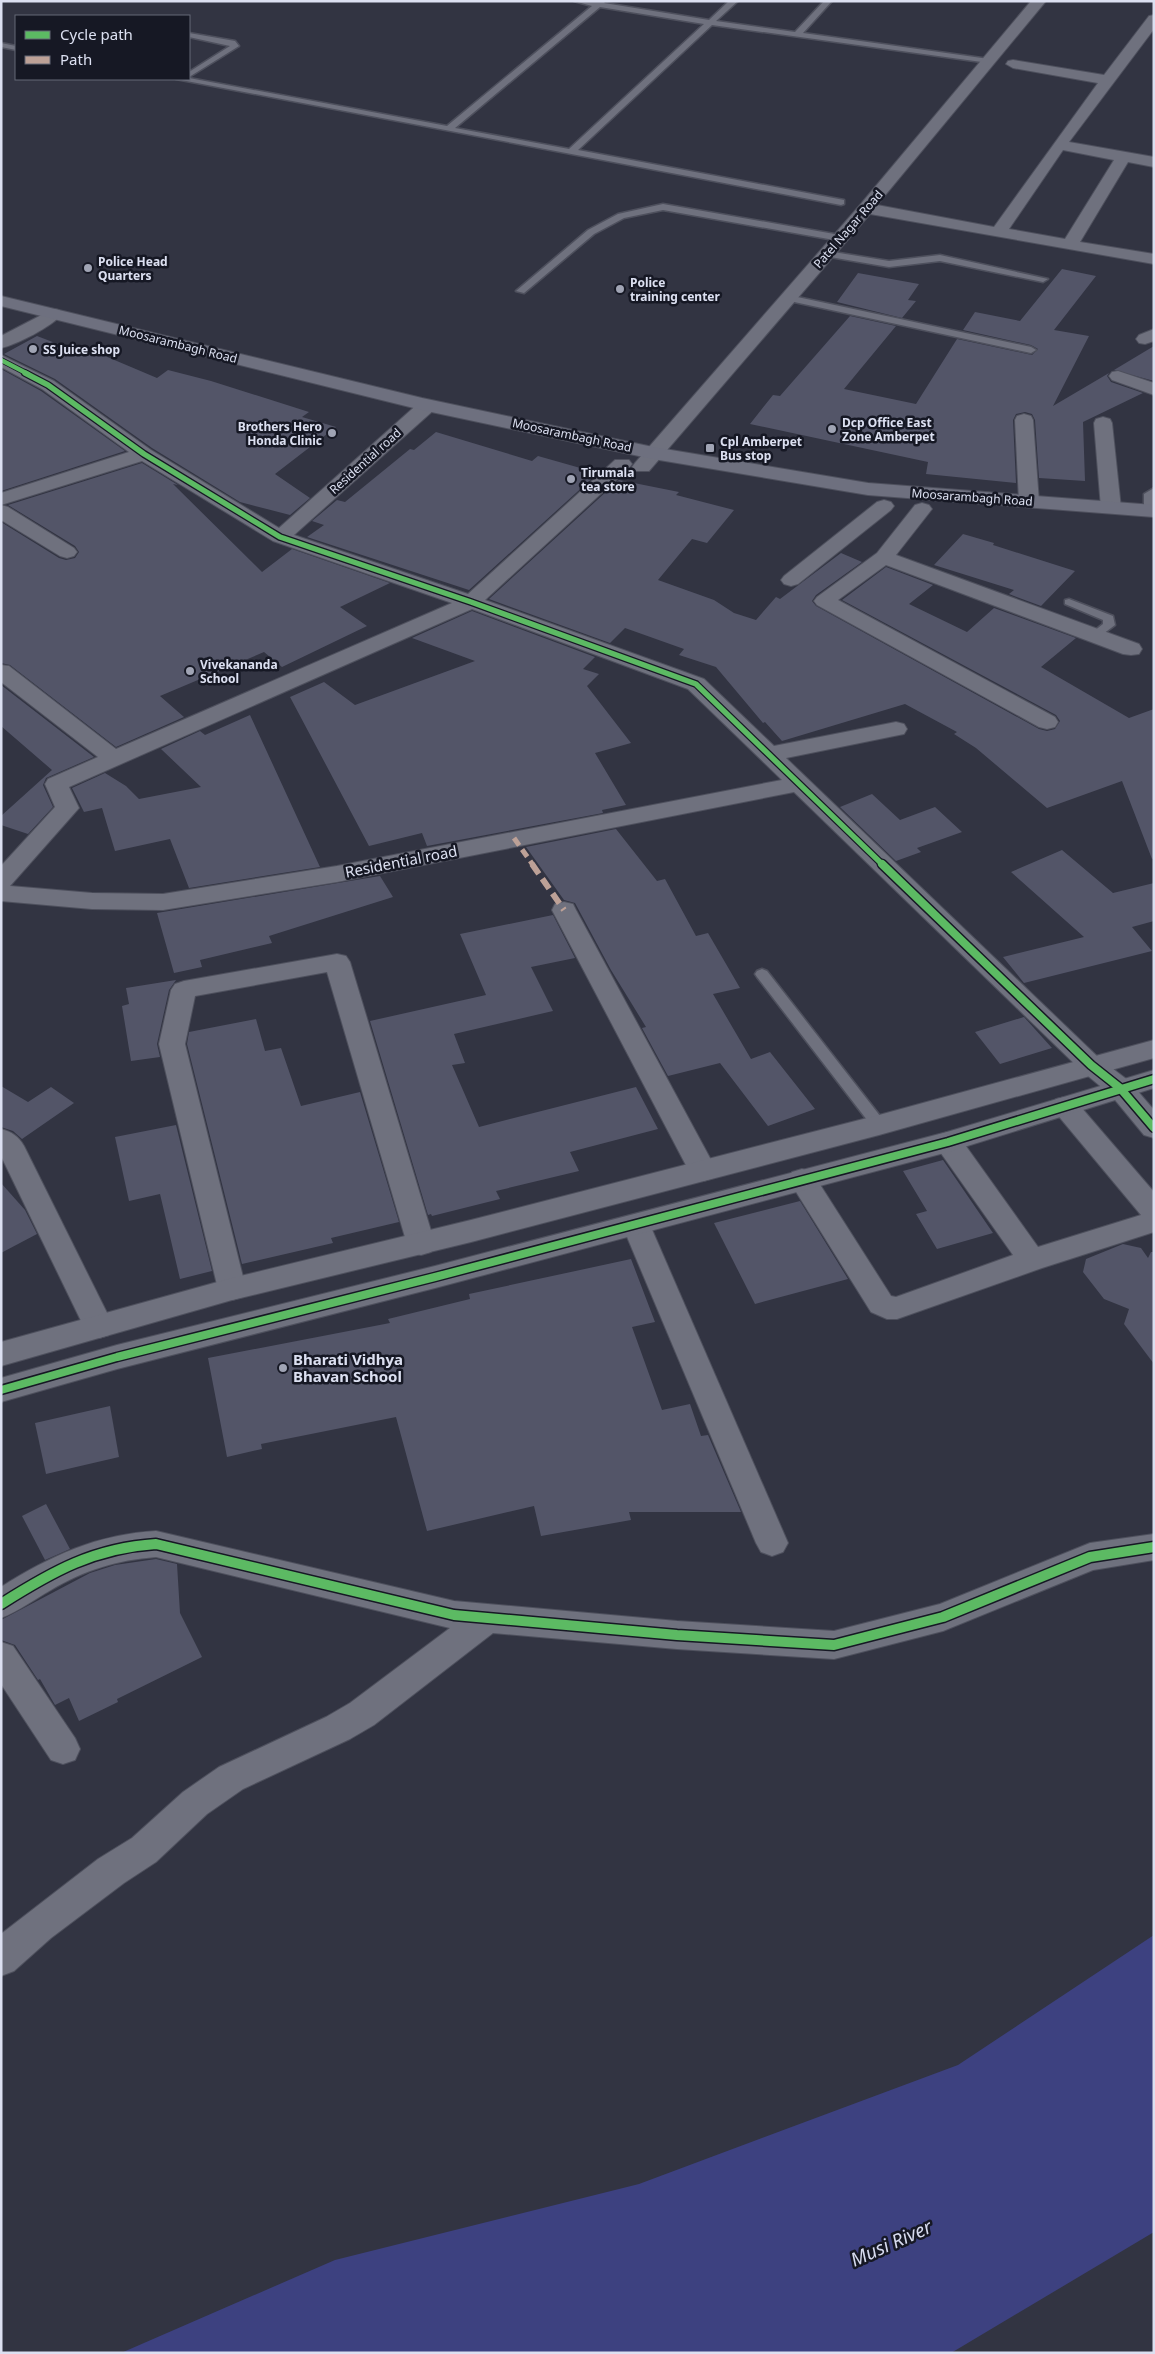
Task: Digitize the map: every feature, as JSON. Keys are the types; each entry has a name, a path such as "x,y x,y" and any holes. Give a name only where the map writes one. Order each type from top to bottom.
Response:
{"main road":[{"name":"Moosarambagh Road","path":"1,301 428,405 639,462 868,488 1111,508 1152,515"},
{"name":"Moosarambagh Road","path":"1,316 414,418 851,503 922,508 1152,515"}],"street":[{"name":"Patel Nagar Road","path":"1,881 67,808 56,784 471,602 639,462 827,254 1039,1"},
{"path":"998,233 1059,145 1154,19"},
{"path":"1013,64 1108,80"},
{"path":"1059,145 1154,162"},
{"path":"1070,245 1124,156"},
{"path":"866,208 1070,245 1148,253"},
{"path":"1,343 53,314"},
{"path":"1,360 48,385 144,454 280,537 471,602 696,684 1091,1065 1120,1088 1154,1128"},
{"path":"1118,376 1154,390"},
{"name":"Residential road","path":"280,537 428,405"},
{"path":"1024,420 1029,502"},
{"path":"1103,423 1111,508"},
{"path":"1,499 144,454"},
{"path":"791,580 884,506"},
{"path":"922,508 884,556 824,601 1047,722"},
{"path":"1,510 67,552"},
{"path":"884,556 1131,649"},
{"path":"1,671 113,758"},
{"path":"770,754 896,729"},
{"name":"Residential road","path":"1,894 92,901 163,902 337,874 798,784"},
{"path":"564,910 703,1171"},
{"path":"232,1289 172,1044 184,990 337,962 421,1244"},
{"path":"1,1354 232,1289 421,1244 703,1171 878,1125 1091,1065 1154,1050"},
{"path":"1,1390 117,1357 636,1225 802,1178 948,1142 1154,1079"},
{"path":"802,1178 881,1304 887,1308 897,1308 1032,1260 1151,1223 1066,1106"},
{"path":"1,1139 10,1146 99,1327"},
{"path":"948,1142 1032,1260"},
{"path":"636,1225 772,1543"},
{"path":"1,1604 58,1568 101,1552 130,1544 156,1544 454,1615 676,1635 834,1645 943,1617 1090,1557 1154,1546"},
{"path":"1,1958 38,1926 111,1870 144,1850 195,1802 231,1778 338,1728 362,1714 488,1618"},
{"path":"1,1656 63,1749"}],"lane":[{"path":"578,1 600,3 711,23 989,61"},
{"path":"572,151 734,1"},
{"path":"797,35 828,1"},
{"path":"450,128 600,3"},
{"path":"190,35 232,43 235,46 190,74"},
{"path":"1,45 15,48"},
{"path":"187,80 841,202"},
{"path":"521,291 591,232 622,216 663,207 840,238"},
{"path":"827,254 889,264 940,258 1043,279"},
{"path":"788,298 1031,350"},
{"path":"1152,515 1149,494 1154,491"},
{"path":"1068,602 1098,612 1109,618 1109,625 1095,636"},
{"path":"762,974 878,1125"}],"water":[{"name":"Musi River","path":"1154,1935 1154,2232 951,2353 121,2353 335,2260 639,2184 958,2065"}],"building":[{"path":"1062,269 1096,276 1054,330 1089,336 1053,406 1109,373 1107,376 1111,382 1143,393 1083,422 1085,481 1039,478 1035,420 1032,414 1025,412 1016,414 1013,420 1016,483 926,474 928,462 750,424 773,395 780,396 850,316 896,326 844,389 916,404 957,339 1032,355 1038,349 1031,345 963,330 975,312 1020,321"},
{"path":"858,273 919,284 908,300 916,301 902,318 837,302"},
{"path":"37,336 71,349 79,345 157,378 168,370 211,381 309,412 302,417 336,427 275,474 310,498 290,515 240,502 152,448 55,379 4,354"},
{"path":"1154,346 1154,381 1114,370"},
{"path":"1,369 41,391 125,451 1,491"},
{"path":"436,432 532,461 538,456 598,473 469,590 307,537 324,525 312,521 337,500 345,502 410,449 414,450"},
{"path":"142,463 178,485 173,484 262,572 292,549 390,583 340,607 367,626 282,667 264,652 160,696 184,717 116,747 10,665 1,663 1,522 59,558 66,560 75,558 79,552 75,546 8,505"},
{"path":"619,480 679,492 676,495 734,510 707,543 692,539 658,580 714,600 734,613 756,620 776,597 780,599 841,553 862,562 816,595 812,601 816,606 1039,729 1047,731 1055,729 1060,721 1056,715 842,600 886,567 933,585 909,604 967,632 994,608 1076,638 1041,667 1129,718 1154,709 1154,858 1152,859 1122,781 1047,808 976,748 954,734 957,732 905,704 782,741 765,722 763,723 716,667 679,655 684,649 625,628 610,643 489,599"},
{"path":"963,534 1075,571 1041,606 1009,594 1014,590 934,565"},
{"path":"472,611 595,657 583,669 599,674 587,686 631,743 595,753 626,805 602,810 603,813 427,846 422,833 369,846 290,697 324,682 355,705 475,661 412,638"},
{"path":"1,685 94,757 46,778 43,785 53,807 28,834 1,825 1,816 52,770 1,726"},
{"path":"250,715 320,867 189,888 170,839 115,851 102,808 84,812 72,788 105,773 126,786 139,799 201,787 161,749 200,731 205,735"},
{"path":"872,794 900,820 935,807 962,832 917,848 921,852 896,861 840,807"},
{"path":"616,829 657,881 665,879 696,936 708,933 740,988 713,994 751,1059 770,1052 815,1109 768,1126 720,1063 668,1076 642,1028 646,1027 611,970 575,903 564,900 526,847"},
{"path":"1062,850 1113,893 1154,883 1154,921 1132,927 1152,951 1024,983 1003,957 1084,937 1011,872"},
{"path":"380,876 393,897 269,936 272,943 200,960 202,967 174,973 157,913"},
{"path":"553,915 575,958 531,967 553,1011 454,1034 465,1063 452,1065 479,1127 636,1087 658,1129 570,1152 579,1171 496,1191 500,1199 432,1216 431,1214 428,1215 370,1021 486,995 460,934"},
{"path":"176,980 169,990 157,1044 160,1057 131,1061 122,1006 129,1004 126,988"},
{"path":"1024,1017 1052,1048 1000,1064 975,1032"},
{"path":"256,1019 265,1051 281,1048 301,1106 360,1092 399,1222 331,1238 333,1243 242,1264 187,1044 189,1032"},
{"path":"1,1086 28,1102 51,1087 74,1103 22,1139 13,1131 1,1127"},
{"path":"176,1125 212,1271 180,1279 160,1194 129,1201 115,1137"},
{"path":"943,1160 993,1233 937,1249 916,1214 927,1211 903,1171"},
{"path":"1,1183 25,1210 37,1234 1,1253"},
{"path":"800,1201 848,1279 755,1304 714,1223"},
{"path":"1123,1244 1141,1248 1148,1258 1151,1252 1154,1252 1154,1364 1124,1324 1129,1309 1104,1299 1083,1272 1086,1259"},
{"path":"631,1259 655,1322 632,1327 662,1410 690,1404 701,1436 708,1435 741,1512 629,1512 631,1520 541,1536 534,1506 427,1531 396,1417 261,1444 262,1449 227,1457 208,1358 390,1323 388,1319 470,1299 469,1294"},
{"path":"110,1406 119,1457 46,1474 35,1423"},
{"path":"46,1504 70,1549 45,1560 22,1516"},
{"path":"156,1559 177,1564 180,1613 202,1657 117,1699 118,1702 79,1721 69,1698 55,1705 40,1679 38,1680 15,1645 1,1640 1,1620 90,1573 115,1565"}],"marked path":[{"path":"514,838 564,910"}],"cycle path":[{"path":"1,360 48,385 144,454 280,537 471,602 696,684 1091,1065 1120,1088 1154,1128"},
{"path":"1,1390 117,1357 435,1277 948,1142 1154,1079"},
{"path":"1,1604 74,1562 112,1549 156,1544 454,1615 677,1635 834,1645 943,1617 1090,1557 1154,1547"}],"place":[{"name":"Police Head Quarters","path":"88,268"},
{"name":"Police training center","path":"620,289"},
{"name":"SS Juice shop","path":"33,349"},
{"name":"Dcp Office East Zone Amberpet","path":"832,429"},
{"name":"Brothers Hero Honda Clinic","path":"332,433"},
{"name":"Cpl Amberpet Bus stop","path":"710,448"},
{"name":"Tirumala tea store","path":"571,479"},
{"name":"Vivekananda School","path":"190,671"},
{"name":"Bharati Vidhya Bhavan School","path":"283,1368"}]}
